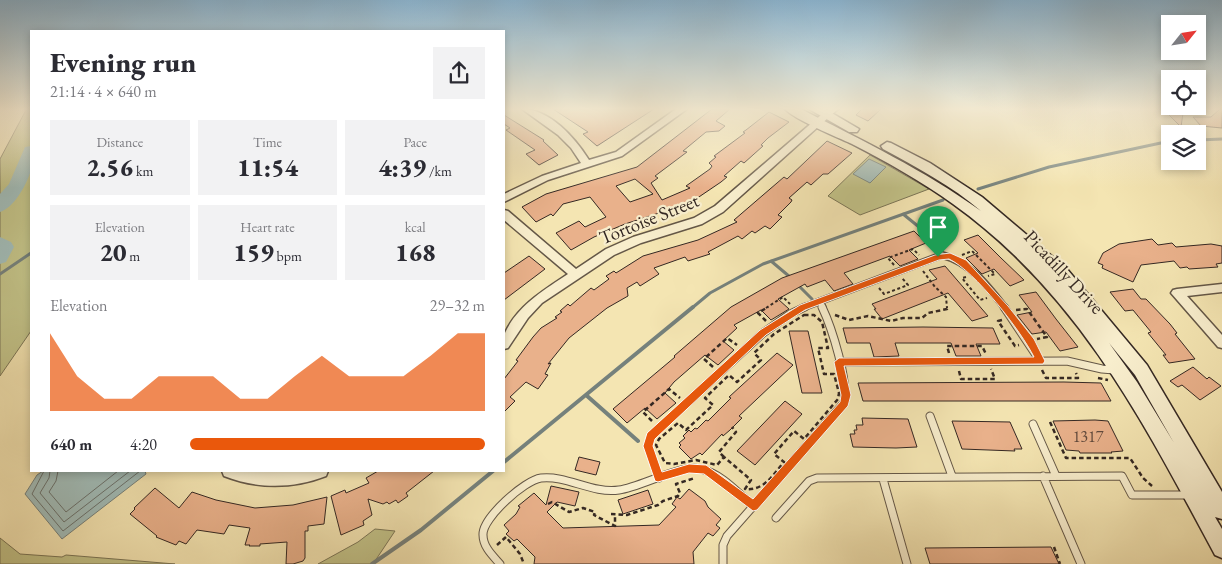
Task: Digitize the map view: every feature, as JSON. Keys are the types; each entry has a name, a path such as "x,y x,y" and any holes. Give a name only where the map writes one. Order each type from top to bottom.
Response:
{"street":[{"path":"566,135 578,149 587,165"},
{"path":"505,198 545,178 619,154 647,135"},
{"name":"Tortoise Street","path":"505,343 524,315 538,300 610,252 637,240 698,221 719,210 801,135"},
{"name":"Picadilly Drive","path":"861,135 977,200 1062,273 1141,370 1218,503"},
{"name":"Picadilly Drive","path":"920,170 950,196 1013,244 1066,299 1116,376 1147,414 1222,548"},
{"path":"505,215 576,274"},
{"path":"1222,288 1177,293 1222,343"},
{"path":"232,472 246,477 264,479 291,478 317,472"},
{"path":"1192,495 1218,503"}],"lane":[{"path":"658,478 648,446 654,431 763,333 790,314 942,255 964,262 992,292 1031,342 1040,361"},
{"path":"723,564 723,545 727,536 844,403 846,395 830,323 820,301"},
{"path":"839,362 1078,362 1116,376"},
{"path":"930,416 952,476"},
{"path":"1034,424 1056,476"},
{"path":"500,564 483,543 482,529 485,522 505,502 535,479 552,478 609,491 689,468 706,469 753,506"},
{"path":"1042,476 1081,564"},
{"path":"776,518 809,481 817,478 1122,476 1132,495 1192,495"},
{"path":"883,479 907,564"}],"path":[{"path":"896,267 888,258 913,249 921,257"},
{"path":"962,255 972,251 995,274 986,277"},
{"path":"835,315 849,320 868,316 891,321 903,318 922,318 928,313 947,309 946,297 935,287 924,270 917,273"},
{"path":"968,276 962,278 980,300 988,297 993,302"},
{"path":"878,287 884,294 908,285 902,278 904,277"},
{"path":"762,326 766,321 758,313 784,297 792,306"},
{"path":"1016,310 1027,309 1047,337 1036,339"},
{"path":"1002,313 1006,320 998,321 1015,346 1025,345"},
{"path":"724,458 716,464 699,460 671,465 662,460 656,445 678,422 686,430 713,405 705,398 729,375 737,382 762,360 754,353 774,334 804,315 814,315 818,318 822,322 828,348 818,348 824,374 834,374 839,393 838,399 804,439 794,431 774,454 784,462 759,489 745,489 751,480 719,452 736,432 732,427"},
{"path":"714,368 704,359 727,338 738,346"},
{"path":"950,356 947,346 982,346 987,356"},
{"path":"958,368 961,379 995,379 991,369"},
{"path":"1042,370 1046,378 1078,378 1074,369 1084,371"},
{"path":"1096,377 1116,376"},
{"path":"652,421 643,412 669,389 680,398 687,392"},
{"path":"1050,422 1066,458 1130,458 1143,478 1154,486"},
{"path":"611,514 627,515 658,505 662,500 678,496 680,493 676,484 703,477"},
{"path":"548,504 552,502 569,512 583,508 595,512 594,515 598,518 615,526 615,515"},
{"path":"497,545 506,536 520,554 524,564"},
{"path":"1054,547 1060,564"}],"green space":[{"path":"13,135 30,135 30,332 0,376 0,159"},
{"path":"870,155 929,189 860,215 828,196"},
{"path":"375,529 395,531 373,564 318,564 358,542"},
{"path":"0,538 20,554 62,557 66,555 175,564 0,564"}],"water":[{"path":"869,159 886,167 870,183 853,174"},
{"path":"42,472 145,472 146,474 62,539 25,494 37,475"}],"building":[{"path":"514,135 537,135 544,140 558,155 539,165 526,154 535,150"},
{"path":"585,135 613,135 597,146"},
{"path":"678,135 702,135 683,151 687,152 655,176 658,178 651,183 662,200 690,188 686,186 710,169 712,166 709,163 716,157 714,156 742,135 772,135 744,163 741,161 724,176 727,177 721,182 690,203 625,224 594,237 571,250 556,233 579,221 585,227 606,217 590,197 563,204 553,216 551,214 536,222 522,207 546,194 637,167","holes":["635,179 653,194 630,202 616,186"]},
{"path":"827,141 852,153 828,174 823,174 811,185 807,182 789,198 792,200 791,202 778,215 782,217 770,229 765,226 755,233 752,231 742,239 738,236 708,252 710,254 688,261 685,257 654,268 659,274 640,286 637,282 627,288 628,296 607,308 569,338 548,364 551,363 545,374 548,375 538,389 526,382 510,397 515,401 505,411 505,378 533,337 541,328 557,318 555,317 568,304 570,306 591,288 594,290 609,279 606,276 614,271 616,273 643,256 698,240 737,222 734,220 784,177 787,179"},
{"path":"914,231 926,243 909,250 918,259 900,266 890,256 844,273 853,284 834,291 825,280 807,287 805,284 778,299 789,309 771,320 761,310 734,325 737,328 723,341 734,350 718,365 705,355 674,382 665,393 676,403 657,419 645,408 627,423 613,409 731,307 782,278"},
{"path":"978,235 1024,280 1010,286 994,269 982,274 966,258 978,253 964,240"},
{"path":"1152,239 1158,245 1172,243 1176,247 1211,244 1222,246 1222,263 1216,264 1218,267 1189,269 1187,267 1180,268 1174,261 1141,265 1133,282 1102,268 1103,265 1098,263 1103,253 1119,244"},
{"path":"529,256 545,269 505,299 505,272"},
{"path":"945,266 988,316 972,321 948,293 882,319 874,309 876,309 872,304 937,279 929,270"},
{"path":"1133,289 1141,299 1146,299 1170,324 1177,333 1175,334 1195,359 1169,363 1163,355 1166,355 1148,333 1151,332 1133,310 1125,311 1110,292"},
{"path":"1036,292 1078,347 1060,351 1046,332 1032,334 1017,315 1032,312 1019,295"},
{"path":"843,328 993,328 1000,344 976,344 981,356 956,356 951,343 895,343 899,356 874,357 870,343 847,343"},
{"path":"789,331 808,331 822,393 802,393"},
{"path":"777,353 793,365 739,416 742,418 730,430 723,436 722,434 702,455 700,453 691,459 679,447 681,445 679,443 685,438 683,436 689,430 691,432 706,420 708,421 731,398 729,397"},
{"path":"1193,367 1207,379 1209,377 1221,386 1200,400 1182,385 1178,387 1170,381"},
{"path":"858,383 1101,383 1111,401 863,401"},
{"path":"785,401 802,414 755,465 737,451"},
{"path":"862,418 908,419 917,447 853,447 850,434 855,434 854,430 857,430 856,425 863,425"},
{"path":"952,421 1010,422 1022,449 1014,449 1015,451 962,449"},
{"path":"1053,421 1108,421 1123,451 1080,453 1079,451 1066,450"},
{"path":"579,457 600,462 596,475 575,470"},
{"path":"376,472 433,472 406,493 408,496 398,503 396,500 389,504 387,502 383,504 368,499 372,515 363,521 364,525 341,535 331,496 345,490 346,493 369,483 366,478"},
{"path":"551,486 579,492 575,506 557,502 547,512 563,528 659,525 676,507 672,504 677,497 680,499 689,489 705,501 708,507 721,519 716,525 720,528 713,536 708,533 693,552 694,564 534,564 535,557 517,539 514,541 506,534 509,531 504,525 516,514 520,507 518,506 534,493 546,505"},
{"path":"155,488 179,508 192,492 216,500 255,508 293,505 327,497 324,524 308,526 308,531 305,531 305,558 303,561 293,564 286,564 287,542 260,544 260,546 245,545 250,528 229,525 224,534 197,530 186,544 179,541 176,545 156,537 130,514"},
{"path":"648,490 653,504 623,514 618,500"},
{"path":"1051,547 1059,564 930,564 925,548"}],"waterway":[{"path":"1206,140 1222,139"},
{"path":"978,189 1049,167 1161,143"},
{"path":"0,206 16,186 30,153"},
{"path":"903,214 943,200"},
{"path":"771,261 903,214"},
{"path":"903,214 919,227 942,251"},
{"path":"0,244 5,247 0,257"},
{"path":"0,274 30,254"},
{"path":"692,308 710,293 771,261"},
{"path":"771,261 790,277"},
{"path":"798,285 812,299"},
{"path":"505,461 693,307"},
{"path":"586,395 638,441"},
{"path":"372,564 421,530 492,472"}],"route":[{"path":"946,255 964,262 992,292 1031,342 1040,361 839,362 846,395 844,403 753,506 706,469 689,468 658,478 648,446 654,431 763,333 802,308 938,257 946,255"}]}
